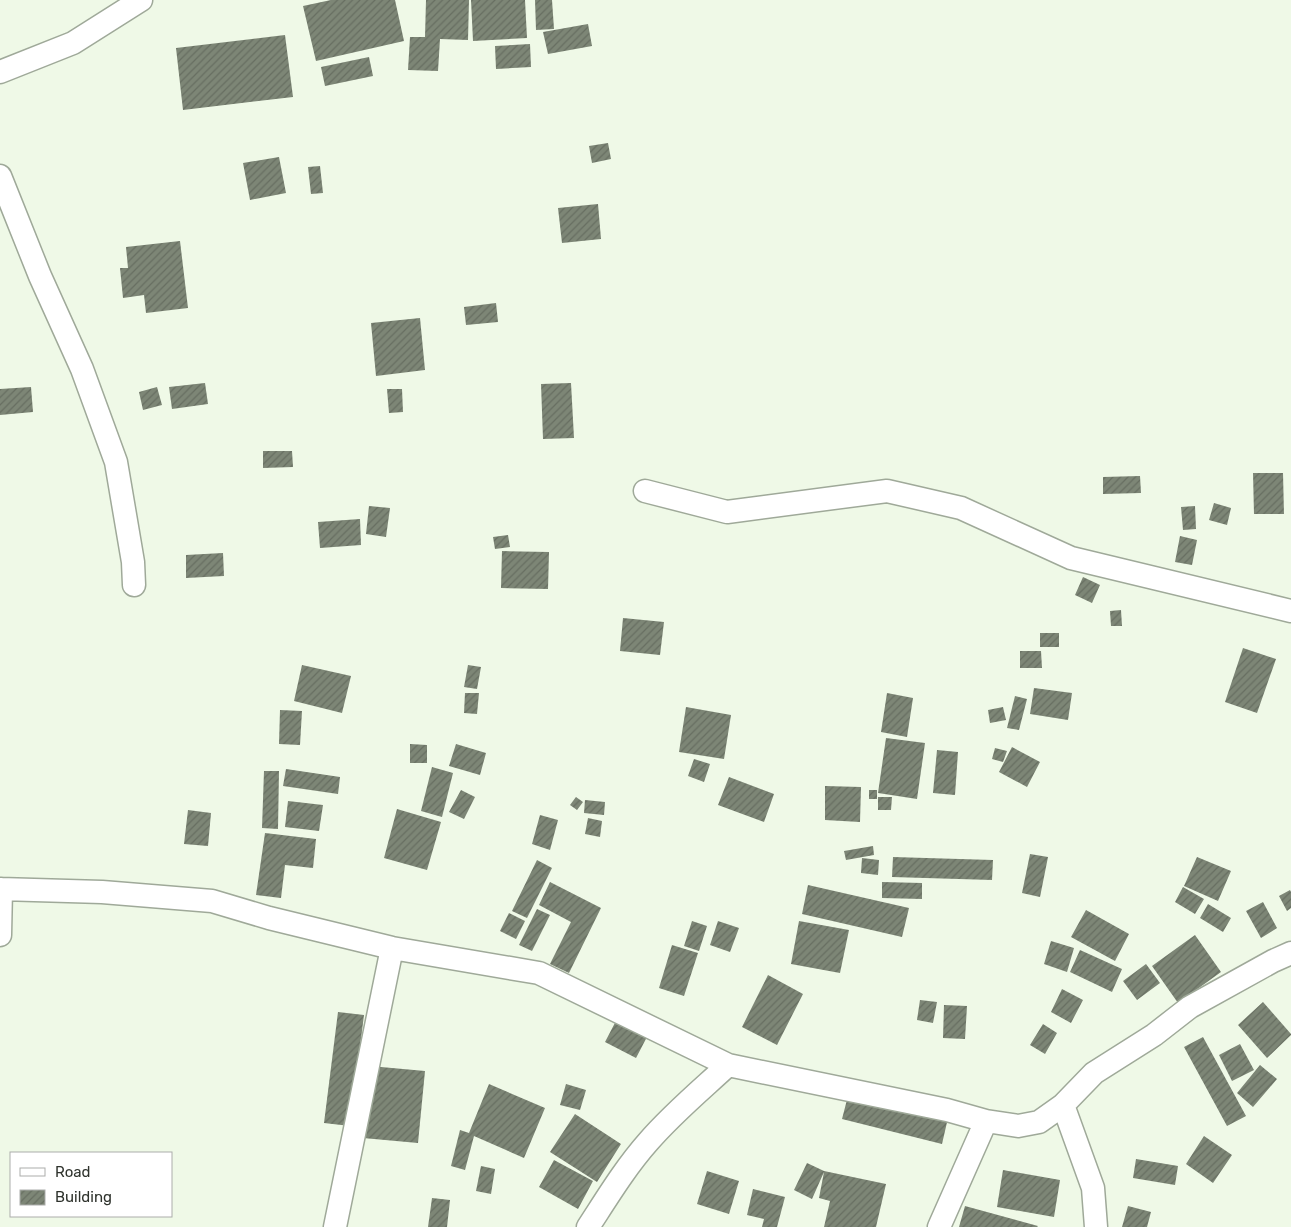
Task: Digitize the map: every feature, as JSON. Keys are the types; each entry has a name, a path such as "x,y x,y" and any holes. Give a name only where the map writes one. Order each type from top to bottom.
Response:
{"street":[{"path":"0,72 74,43 141,0"},
{"path":"0,176 40,276 82,370 116,462 133,562 134,585"},
{"path":"645,491 727,512 887,491 961,508 1071,558 1291,611"},
{"path":"0,935 0,889 102,892 212,901 269,918 392,948 539,974 728,1065 947,1110 986,1121 1018,1126 1039,1122 1063,1105 1094,1073 1154,1034 1190,1007 1272,961 1291,953"},
{"path":"335,1227 392,948"},
{"path":"588,1227 615,1186 648,1143 683,1106 728,1065"},
{"path":"1063,1105 1094,1188 1096,1227"},
{"path":"939,1227 986,1121"}],"building":[{"path":"331,0 395,0 404,41 316,61 303,6"},
{"path":"426,0 469,0 468,40 440,39 438,71 408,70 410,37 425,37"},
{"path":"471,0 525,0 527,38 473,41"},
{"path":"535,0 552,0 554,29 536,30"},
{"path":"588,24 592,46 548,54 543,32"},
{"path":"285,35 293,97 183,110 176,48"},
{"path":"530,44 531,67 496,69 495,46"},
{"path":"369,57 373,76 325,86 321,67"},
{"path":"608,143 611,159 592,163 589,146"},
{"path":"279,157 286,193 250,200 243,163"},
{"path":"320,166 323,193 311,194 308,167"},
{"path":"598,204 601,239 562,243 558,208"},
{"path":"180,241 188,308 146,313 144,295 123,298 120,268 128,268 126,247"},
{"path":"496,303 498,322 466,325 464,307"},
{"path":"420,318 425,370 376,376 371,323"},
{"path":"205,383 208,404 172,409 169,387"},
{"path":"571,383 574,438 543,439 541,384"},
{"path":"31,387 33,412 0,415 0,389"},
{"path":"157,387 162,405 143,410 139,392"},
{"path":"387,389 402,389 403,412 389,413"},
{"path":"263,451 292,451 293,467 263,468"},
{"path":"1253,473 1283,473 1284,514 1254,514"},
{"path":"1140,476 1141,493 1103,494 1103,477"},
{"path":"1214,503 1231,508 1227,525 1209,520"},
{"path":"369,506 390,508 386,537 366,534"},
{"path":"1195,506 1196,529 1183,530 1181,507"},
{"path":"360,519 361,545 320,548 318,522"},
{"path":"508,535 510,547 495,549 493,537"},
{"path":"1180,536 1197,540 1192,565 1175,562"},
{"path":"502,551 549,552 548,589 501,588"},
{"path":"223,553 224,576 186,578 186,555"},
{"path":"1083,577 1100,585 1092,603 1075,595"},
{"path":"1121,610 1122,626 1111,626 1110,611"},
{"path":"623,618 664,622 660,655 620,651"},
{"path":"1040,633 1059,633 1059,647 1040,647"},
{"path":"1243,648 1276,659 1257,713 1225,702"},
{"path":"1020,651 1041,651 1042,668 1020,668"},
{"path":"302,665 351,676 342,713 294,701"},
{"path":"468,665 481,667 477,689 464,687"},
{"path":"1034,688 1072,693 1068,720 1030,714"},
{"path":"465,693 479,693 477,714 464,713"},
{"path":"887,693 913,698 907,737 881,732"},
{"path":"1015,696 1027,699 1019,730 1007,728"},
{"path":"686,707 731,715 724,759 679,752"},
{"path":"1003,707 1006,720 990,723 988,710"},
{"path":"280,710 302,711 300,745 279,744"},
{"path":"886,738 925,743 917,799 878,793"},
{"path":"410,744 427,745 427,763 410,763"},
{"path":"456,744 486,753 480,775 449,766"},
{"path":"1012,747 1040,762 1027,787 999,772"},
{"path":"995,748 1007,751 1003,762 992,759"},
{"path":"937,750 958,752 955,795 933,793"},
{"path":"694,759 710,764 704,782 688,776"},
{"path":"432,767 453,773 442,817 421,811"},
{"path":"286,769 340,777 338,794 283,786"},
{"path":"264,771 279,771 278,829 262,828"},
{"path":"729,777 774,794 764,822 718,805"},
{"path":"825,786 861,787 860,822 825,820"},
{"path":"461,790 475,797 464,819 449,812"},
{"path":"869,790 877,790 877,799 869,799"},
{"path":"576,797 583,802 577,810 570,805"},
{"path":"878,797 892,797 891,810 878,810"},
{"path":"585,800 605,802 604,815 584,813"},
{"path":"288,801 323,805 319,831 285,827"},
{"path":"397,809 441,822 427,870 384,858"},
{"path":"188,810 211,813 208,846 184,844"},
{"path":"540,815 558,820 550,850 532,844"},
{"path":"588,818 602,821 600,837 585,834"},
{"path":"265,833 316,839 313,868 285,865 281,898 256,895"},
{"path":"873,846 874,855 846,860 844,851"},
{"path":"1030,854 1048,857 1040,897 1022,893"},
{"path":"893,857 993,860 992,880 892,877"},
{"path":"1197,857 1231,871 1218,901 1184,886"},
{"path":"862,858 879,860 878,875 861,873"},
{"path":"537,860 552,868 527,918 512,911"},
{"path":"550,882 601,908 569,973 550,964 571,922 539,905"},
{"path":"882,882 922,883 922,899 882,898"},
{"path":"808,885 909,908 902,937 802,914"},
{"path":"1183,887 1204,899 1195,914 1175,902"},
{"path":"1290,890 1291,908 1287,911 1279,896"},
{"path":"1263,902 1277,928 1261,938 1246,911"},
{"path":"1208,904 1231,918 1223,932 1200,918"},
{"path":"537,909 550,915 532,951 519,945"},
{"path":"1086,910 1129,934 1115,961 1071,937"},
{"path":"509,913 525,921 516,939 500,931"},
{"path":"692,921 707,926 699,951 684,946"},
{"path":"718,921 739,928 730,952 710,945"},
{"path":"799,921 849,930 840,973 791,964"},
{"path":"1195,935 1221,972 1178,1003 1152,966"},
{"path":"1051,941 1074,948 1067,972 1044,964"},
{"path":"672,945 698,953 684,996 659,988"},
{"path":"1080,950 1122,969 1112,992 1070,972"},
{"path":"1146,964 1160,983 1137,1000 1123,981"},
{"path":"768,975 803,994 777,1045 742,1027"},
{"path":"1062,989 1083,1000 1071,1023 1051,1012"},
{"path":"920,1000 937,1002 933,1023 917,1020"},
{"path":"1263,1002 1291,1034 1267,1058 1238,1025"},
{"path":"944,1005 967,1006 965,1039 943,1038"},
{"path":"338,1012 364,1015 350,1126 324,1123"},
{"path":"617,1019 648,1035 636,1058 605,1042"},
{"path":"1043,1024 1057,1033 1045,1054 1030,1045"},
{"path":"1203,1037 1246,1116 1227,1126 1184,1047"},
{"path":"1240,1044 1254,1070 1232,1081 1219,1055"},
{"path":"1260,1065 1277,1079 1253,1107 1237,1093"},
{"path":"370,1066 425,1071 418,1143 363,1138"},
{"path":"489,1084 545,1108 524,1158 474,1136 465,1170 451,1166 460,1130 469,1133"},
{"path":"566,1084 586,1090 580,1110 560,1105"},
{"path":"849,1092 948,1118 942,1144 842,1119"},
{"path":"575,1114 621,1144 597,1182 550,1152"},
{"path":"1204,1136 1232,1155 1213,1183 1186,1164"},
{"path":"1136,1159 1178,1166 1175,1185 1133,1178"},
{"path":"554,1160 593,1181 578,1209 539,1187"},
{"path":"807,1163 824,1171 886,1184 876,1227 824,1227 830,1201 819,1198 824,1172 812,1199 794,1190"},
{"path":"481,1166 495,1169 491,1194 476,1191"},
{"path":"1003,1170 1060,1180 1054,1217 997,1207"},
{"path":"707,1171 739,1181 729,1214 697,1204"},
{"path":"753,1189 785,1197 777,1227 762,1227 764,1219 747,1215"},
{"path":"432,1198 450,1200 447,1227 428,1227"},
{"path":"965,1206 1038,1226 959,1227"},
{"path":"1128,1206 1151,1212 1147,1227 1122,1227"}]}
